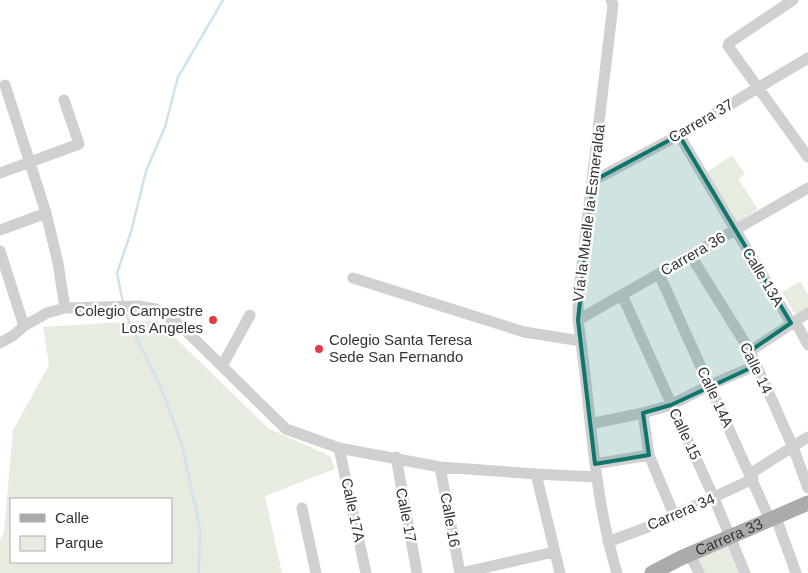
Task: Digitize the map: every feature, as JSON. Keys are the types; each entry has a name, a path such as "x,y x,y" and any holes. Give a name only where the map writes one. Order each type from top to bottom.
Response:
{"main road":[{"name":"Carrera 33","path":"652,573 808,503"}],"street":[{"name":"Vía la Muelle la Esmeralda","path":"611,0 613,5 578,297 578,320 596,477 608,542 617,573"},
{"path":"793,0 729,43 728,47 808,157"},
{"name":"Carrera 37","path":"593,181 679,135 757,88 807,61"},
{"path":"5,86 46,213 66,308"},
{"path":"0,173 79,144 64,100"},
{"name":"Calle 13A","path":"679,135 735,230 808,345"},
{"name":"Carrera 36","path":"578,320 808,188"},
{"path":"0,230 46,213"},
{"path":"0,251 24,326"},
{"name":"Calle 14","path":"691,256 750,351 793,447 808,488"},
{"name":"Calle 14A","path":"658,274 773,519 796,573"},
{"path":"352,278 524,332 581,341"},
{"name":"Calle 15","path":"622,295 714,498 745,573"},
{"path":"0,343 47,313 66,308 138,306 156,309 180,324 286,429 340,448 440,466 596,477"},
{"path":"750,351 808,313"},
{"path":"222,366 250,315"},
{"path":"590,424 642,413 671,404 757,365"},
{"path":"642,413 649,455 674,515"},
{"name":"Carrera 34","path":"608,542 714,498 752,477 808,437"},
{"name":"Calle 17A","path":"340,448 366,573"},
{"path":"595,464 649,455"},
{"name":"Calle 17","path":"396,457 417,573"},
{"name":"Calle 16","path":"440,466 460,573"},
{"path":"536,474 560,573"},
{"path":"302,508 316,573"},
{"path":"460,573 554,552"},
{"path":"690,555 699,573"}],"highlighted area":[{"path":"679,135 791,323 750,351 757,365 671,405 643,413 649,455 595,464 578,320 593,181"}],"green space":[{"path":"732,155 745,174 738,179 758,209 737,223 704,174"},
{"path":"800,281 808,295 808,309 796,316 782,292"},
{"path":"157,320 268,428 330,456 335,469 265,496 282,573 0,573 0,541 4,531 13,430 49,365 43,327"},
{"path":"727,544 739,573 704,573 696,557"}],"waterway":[{"path":"123,303 117,273 131,232 146,171 165,127 178,77 223,0"},
{"path":"125,311 162,390 182,445 200,529 199,573"}],"place":[{"name":"Colegio Campestre Los Angeles","path":"213,320"},
{"name":"Colegio Santa Teresa Sede San Fernando","path":"319,349"}]}
